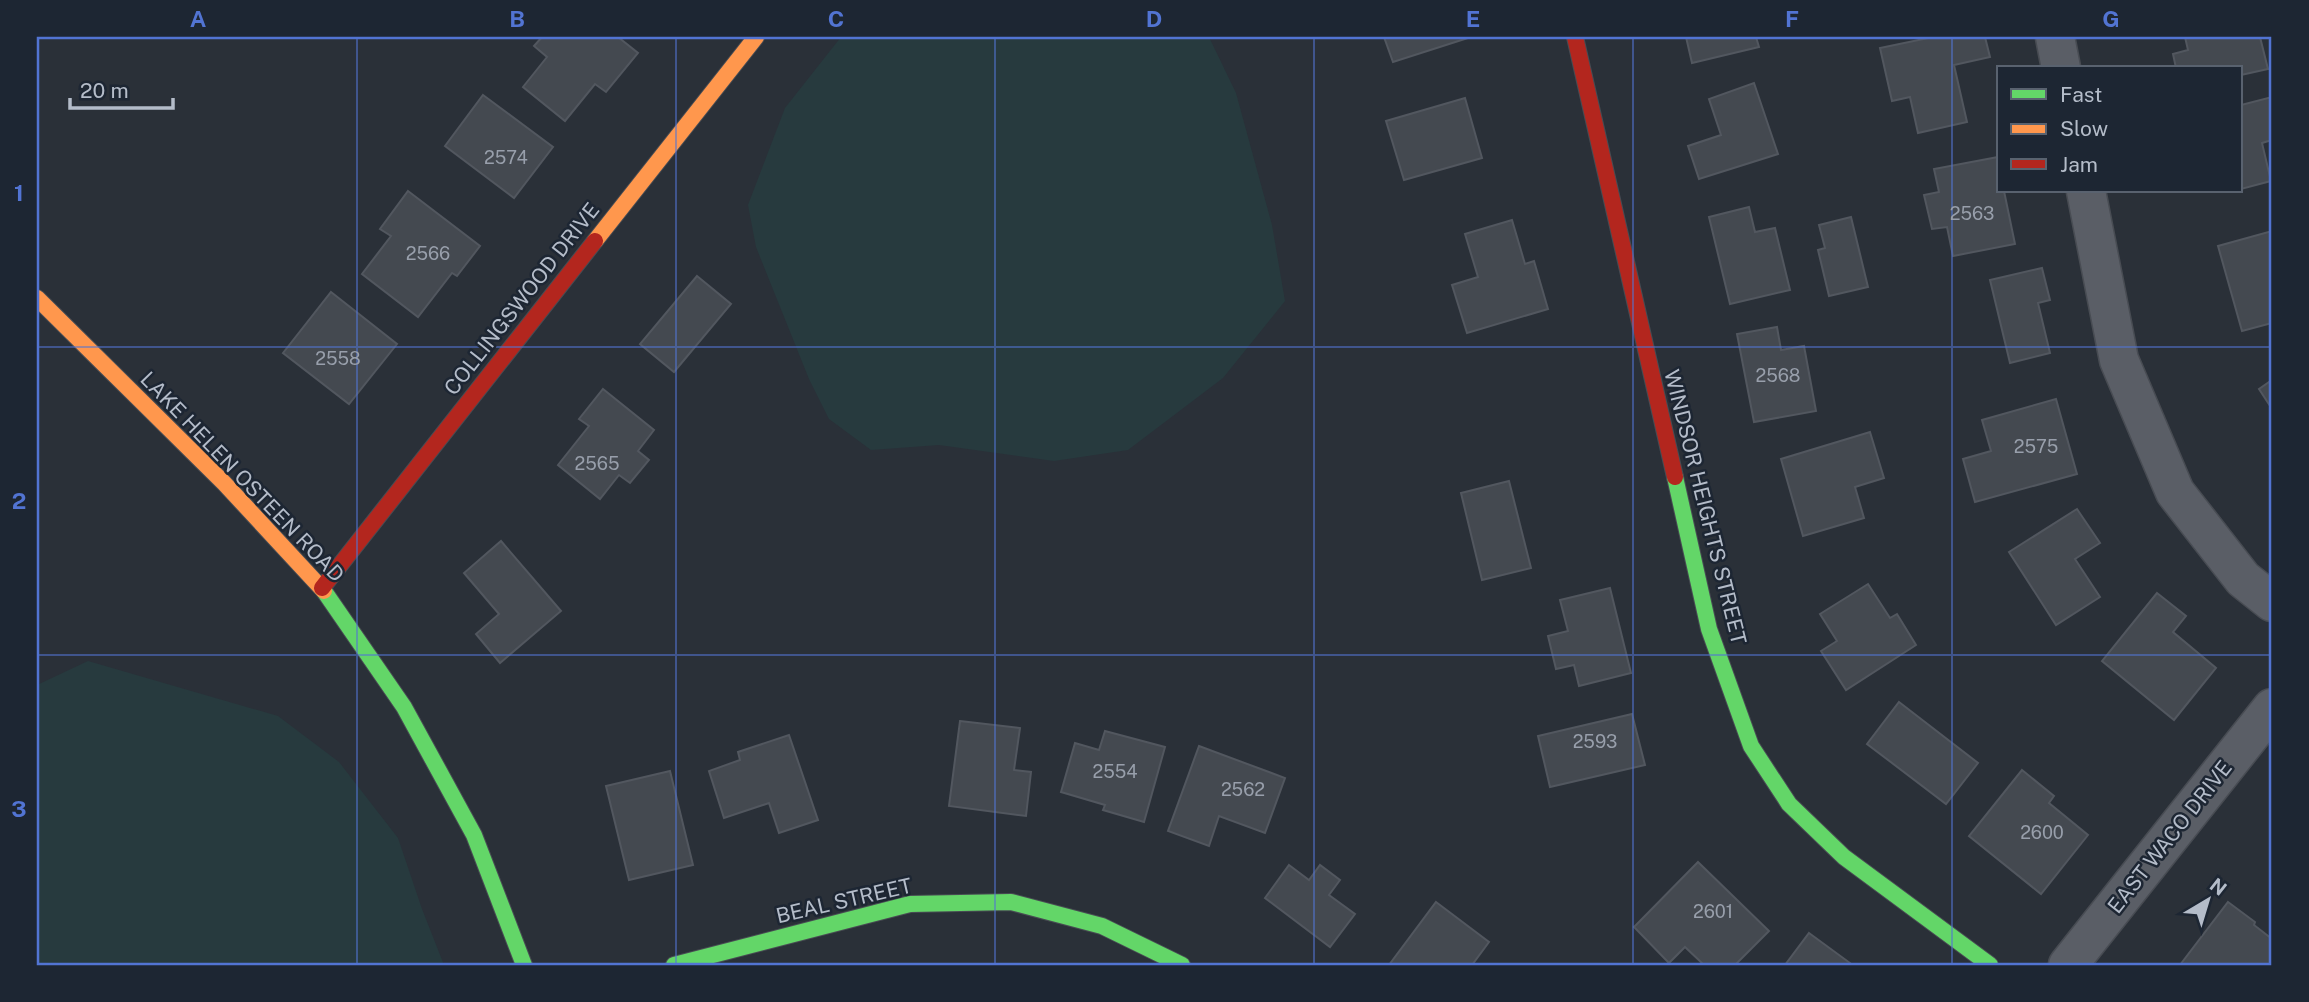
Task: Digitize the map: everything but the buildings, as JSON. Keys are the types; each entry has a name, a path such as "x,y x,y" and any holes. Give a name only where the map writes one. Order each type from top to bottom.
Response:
{"street":[{"name":"COLLINGSWOOD DRIVE","path":"322,588 756,37"},
{"name":"WINDSOR HEIGHTS STREET","path":"1575,37 1709,629 1751,746 1789,804 1844,857 1990,965"},
{"path":"2055,37 2061,66"},
{"path":"2085,192 2119,360 2175,492 2243,579 2272,602"},
{"name":"LAKE HELEN OSTEEN ROAD","path":"37,298 224,482 322,588 404,707 467,823 524,965"},
{"name":"EAST WACO DRIVE","path":"2068,965 2272,708"},
{"name":"BEAL STREET","path":"674,965 910,904 1011,902 1102,926 1182,965"}],"green space":[{"path":"841,37 1209,37 1236,93 1272,225 1285,301 1223,378 1128,450 1054,461 939,445 871,450 829,419 809,379 756,247 748,205 785,108"},
{"path":"88,661 278,716 339,762 398,838 444,965 37,965 37,685"}],"traffic: fast":[{"path":"1675,477 1709,629 1751,746 1789,804 1844,857 1990,965"},
{"path":"324,591 404,707 474,835 524,965"},
{"path":"674,965 910,904 1011,902 1102,926 1182,965"}],"traffic: slow":[{"path":"595,241 756,37"},
{"path":"37,298 224,483 324,591"}],"traffic: jam":[{"path":"1575,37 1675,477"},
{"path":"322,588 595,241"}]}
